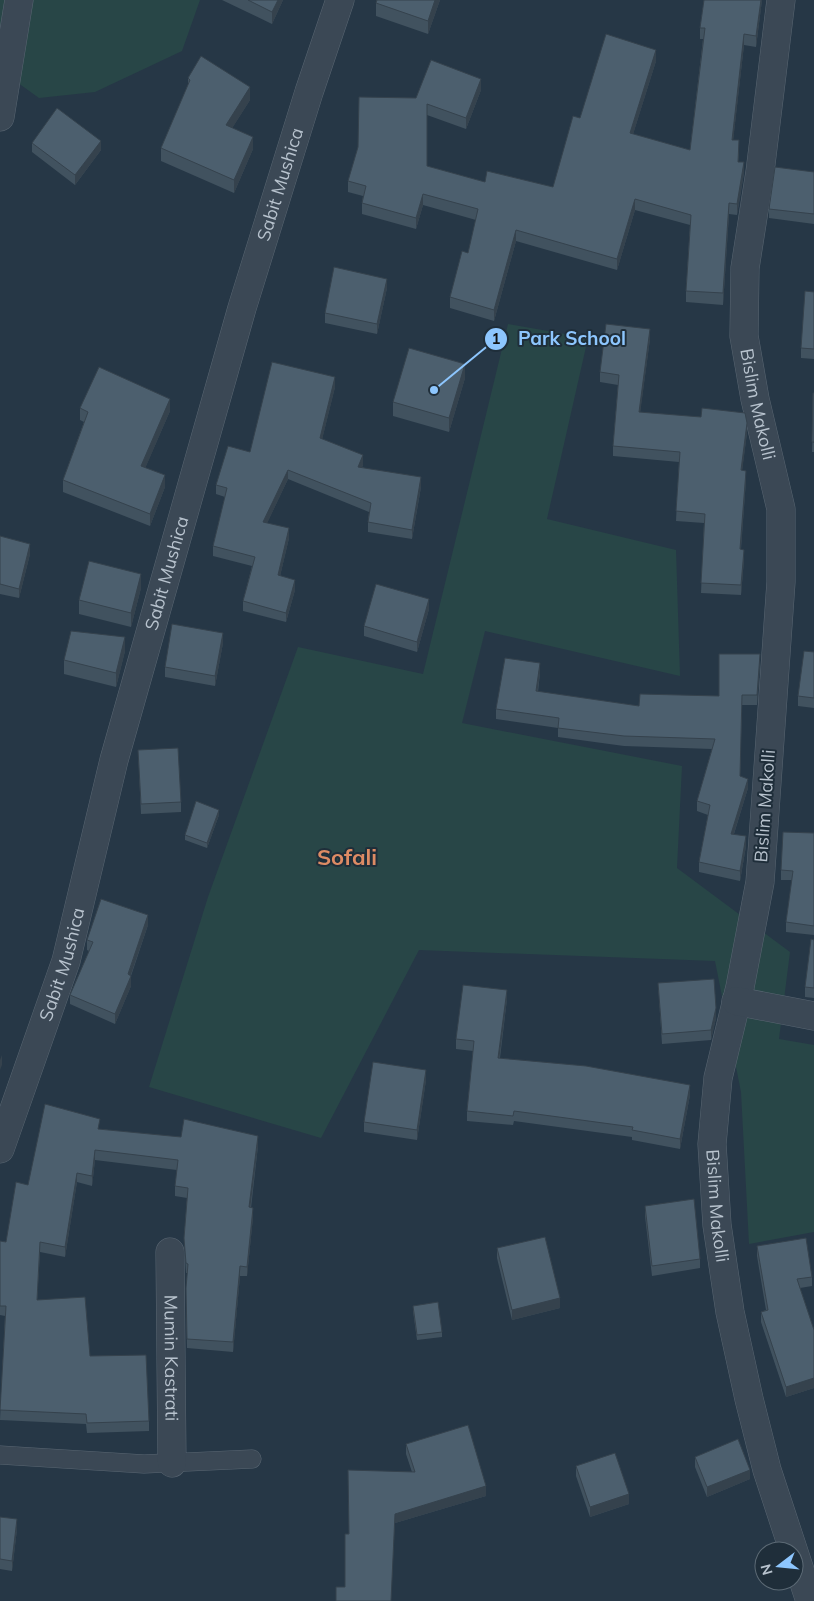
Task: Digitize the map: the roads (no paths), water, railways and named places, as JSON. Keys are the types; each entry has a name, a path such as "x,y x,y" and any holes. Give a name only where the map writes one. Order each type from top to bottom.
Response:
{"street":[{"path":"0,117 19,0"},
{"name":"Sabit Mushica","path":"0,1149 66,961 114,760 242,308 309,92 340,0"},
{"name":"Bislim Makolli","path":"781,0 760,172 745,268 744,336 755,399 781,509 780,582 760,882 718,1078 712,1144 717,1225 730,1312 757,1433 810,1601"},
{"path":"736,1001 814,1016"},
{"name":"Mumin Kastrati","path":"170,1252 172,1463"}],"lane":[{"path":"0,1454 144,1464 252,1459"}],"place":[{"name":"Park School","path":"434,390"}],"district":[{"name":"Sofali","path":"347,857"}]}
